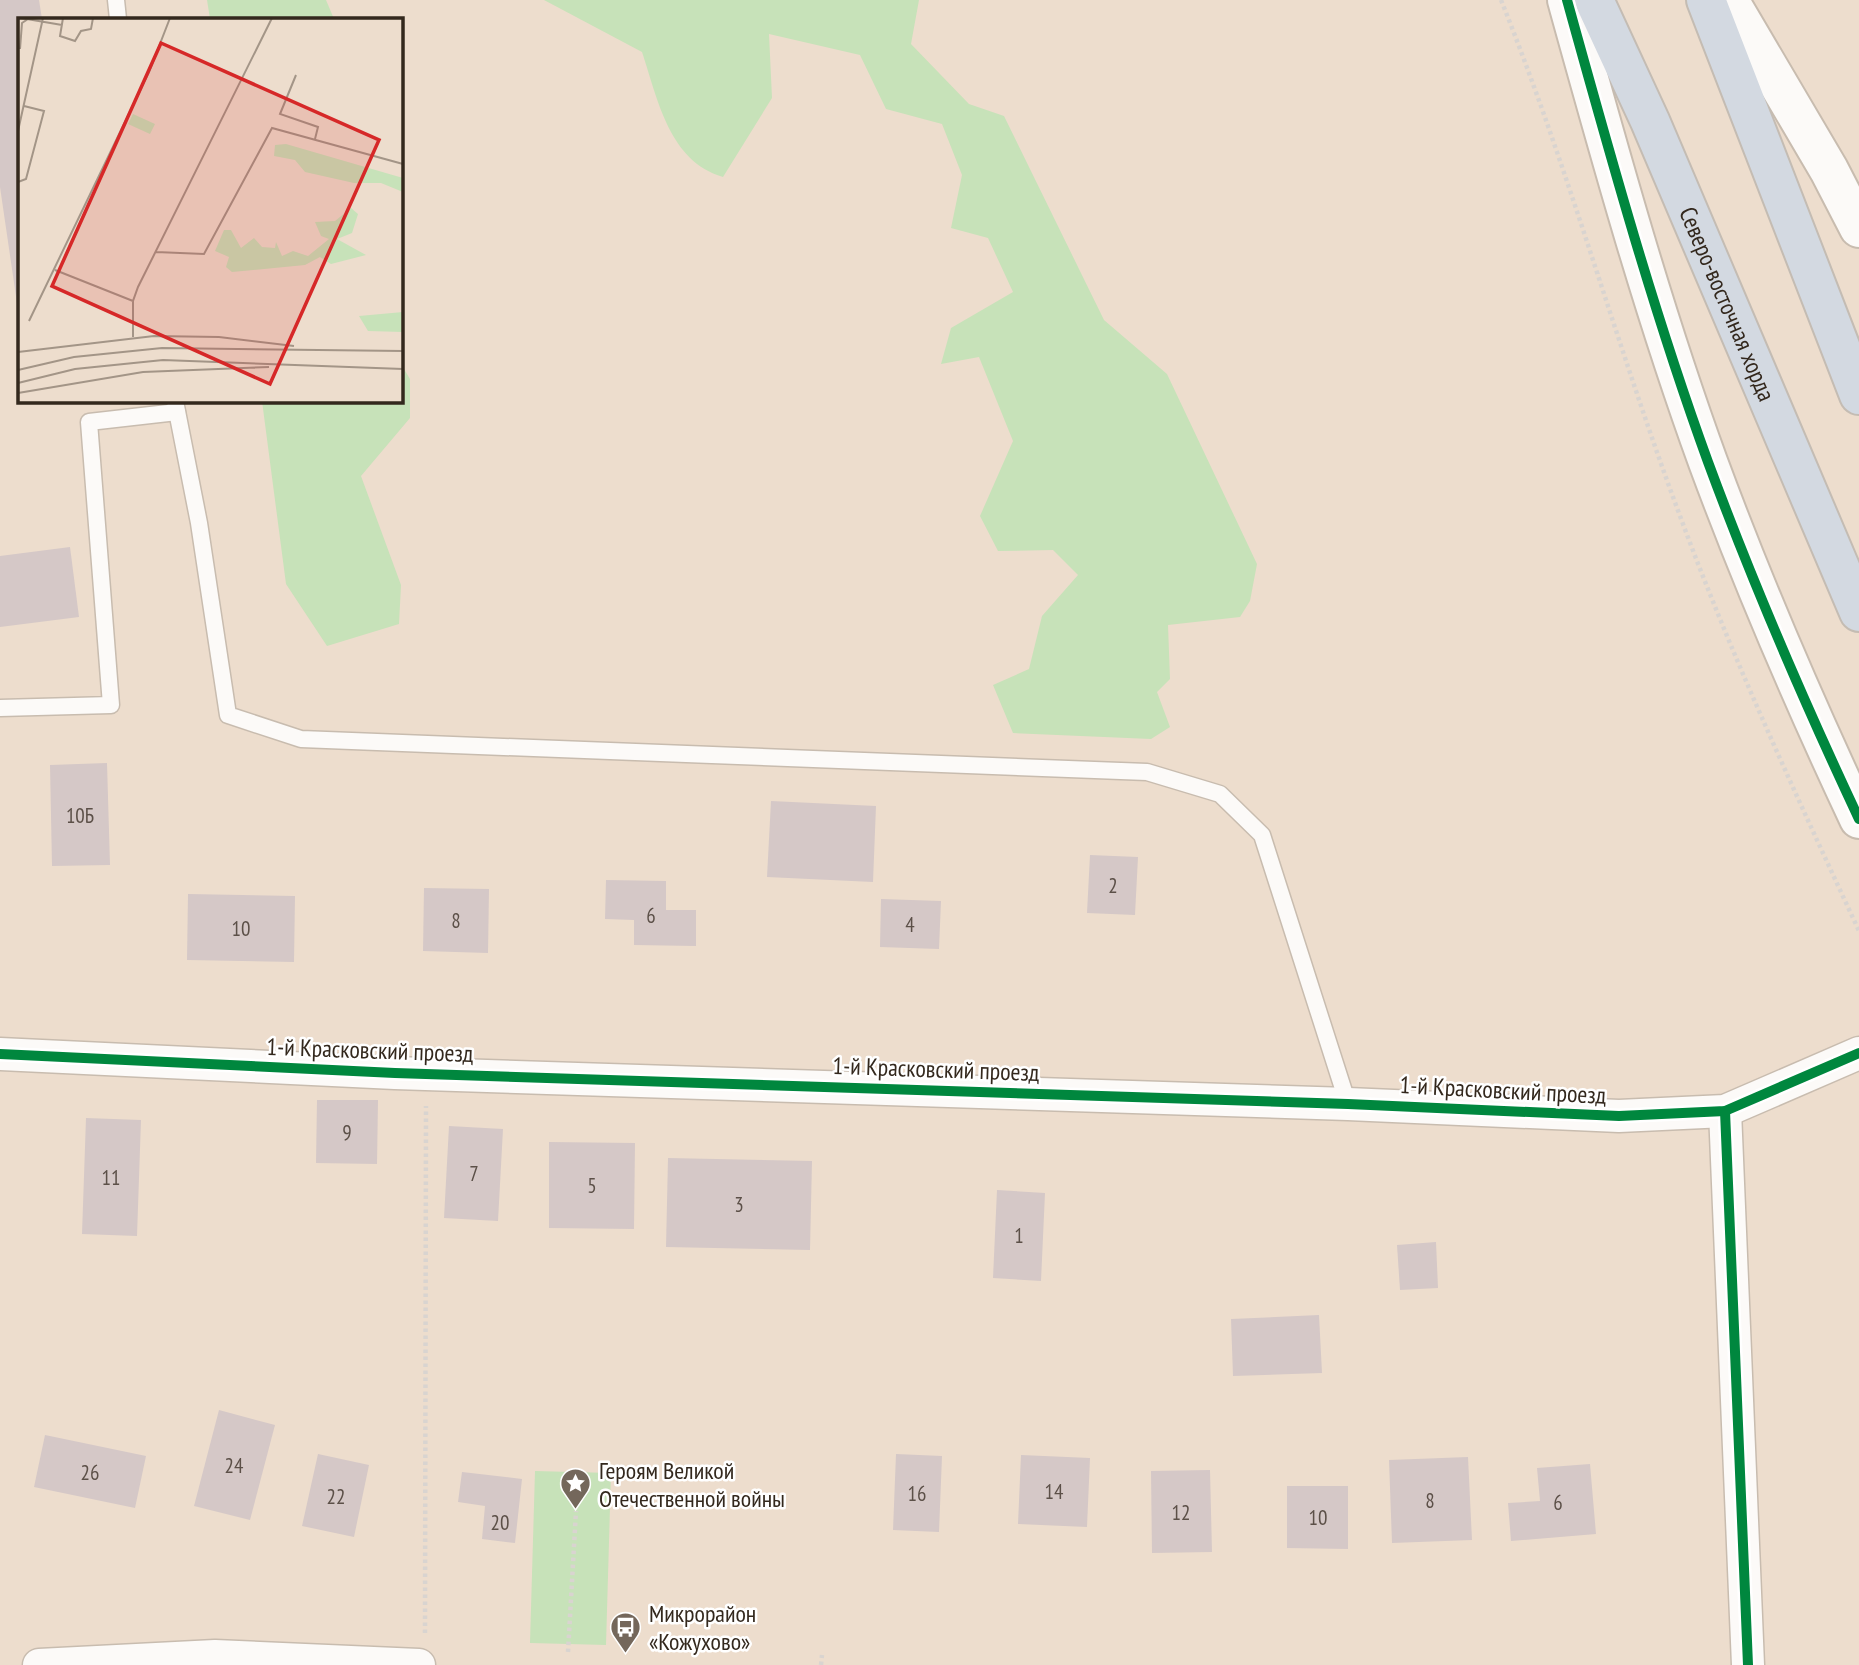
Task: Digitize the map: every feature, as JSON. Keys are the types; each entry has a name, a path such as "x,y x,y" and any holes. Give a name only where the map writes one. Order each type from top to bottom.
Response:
{"highway":[{"name":"Северо-восточная хорда","path":"1594,0 1650,121 1859,612"},
{"path":"1706,0 1859,395"}],"street":[{"path":"1567,0 1626,212 1708,462 1798,689 1859,819"},
{"path":"1729,0 1829,170 1859,228"},
{"name":"1-й Красковский проезд","path":"0,1054 426,1074 1348,1104 1619,1116 1725,1111 1859,1053"},
{"path":"1725,1111 1748,1665"},
{"path":"38,1665 215,1656 422,1651"}],"lane":[{"path":"116,0 118,18"},
{"path":"0,708 111,705 89,422 176,406 199,523 228,715 301,739 1147,772 1220,794 1262,835 1348,1104"}],"path":[{"path":"422,1651 426,1074"},
{"path":"568,1652 576,1511"},
{"path":"821,1665 822,1655"}],"green space":[{"path":"207,0 326,0 334,18 210,18"},
{"path":"544,0 919,0 911,44 969,104 1004,116 1104,320 1167,374 1257,564 1250,601 1240,617 1168,625 1170,679 1157,692 1170,727 1151,739 1013,733 993,685 1029,669 1042,616 1078,575 1053,550 998,551 980,516 1013,441 979,357 941,364 951,328 1013,292 988,238 951,228 962,175 942,124 886,109 860,55 769,34 772,98 723,177 705,169 678,143 660,108 642,52"},
{"path":"402,366 410,379 410,418 361,476 401,585 399,624 327,646 286,584 262,402 402,402"},
{"path":"535,1471 611,1473 606,1645 530,1643"}],"building":[{"path":"0,0 39,0 42,18 18,18 18,310 0,187"},
{"path":"70,547 79,617 0,627 0,556"},
{"path":"107,763 110,865 52,866 50,765"},
{"path":"771,801 876,806 873,882 767,877"},
{"path":"1090,855 1138,857 1135,915 1087,913"},
{"path":"606,880 666,881 666,910 696,910 696,946 634,945 634,920 605,919"},
{"path":"424,888 489,889 488,953 423,951"},
{"path":"188,894 295,896 294,962 187,960"},
{"path":"881,899 941,901 939,949 880,947"},
{"path":"317,1100 378,1100 377,1164 316,1163"},
{"path":"86,1118 141,1120 137,1236 82,1234"},
{"path":"449,1126 503,1129 498,1221 444,1218"},
{"path":"549,1142 635,1143 634,1229 549,1228"},
{"path":"668,1158 812,1161 810,1250 666,1247"},
{"path":"997,1190 1045,1193 1041,1281 993,1278"},
{"path":"1436,1242 1438,1288 1400,1290 1397,1245"},
{"path":"1319,1315 1322,1373 1233,1376 1231,1319"},
{"path":"219,1410 275,1425 250,1520 194,1506"},
{"path":"45,1435 146,1456 135,1508 34,1487"},
{"path":"318,1454 369,1465 354,1537 302,1526"},
{"path":"896,1454 942,1456 939,1532 893,1530"},
{"path":"1021,1455 1090,1458 1087,1527 1018,1524"},
{"path":"1468,1457 1472,1540 1392,1543 1389,1460"},
{"path":"1590,1464 1596,1534 1511,1541 1508,1503 1540,1501 1537,1468"},
{"path":"1210,1470 1212,1552 1152,1553 1151,1471"},
{"path":"462,1472 522,1479 515,1543 482,1539 485,1506 458,1502"},
{"path":"1287,1486 1348,1486 1348,1549 1287,1548"}],"cycle path":[{"path":"1567,0 1651,290 1708,462 1780,642 1859,819"},
{"path":"0,1054 395,1073 1348,1104 1619,1116 1725,1111 1859,1053"},
{"path":"1725,1111 1748,1665"}],"place":[{"name":"Героям Великой Отечественной войны","path":"576,1511"},
{"name":"Микрорайон «Кожухово»","path":"626,1654"}]}
